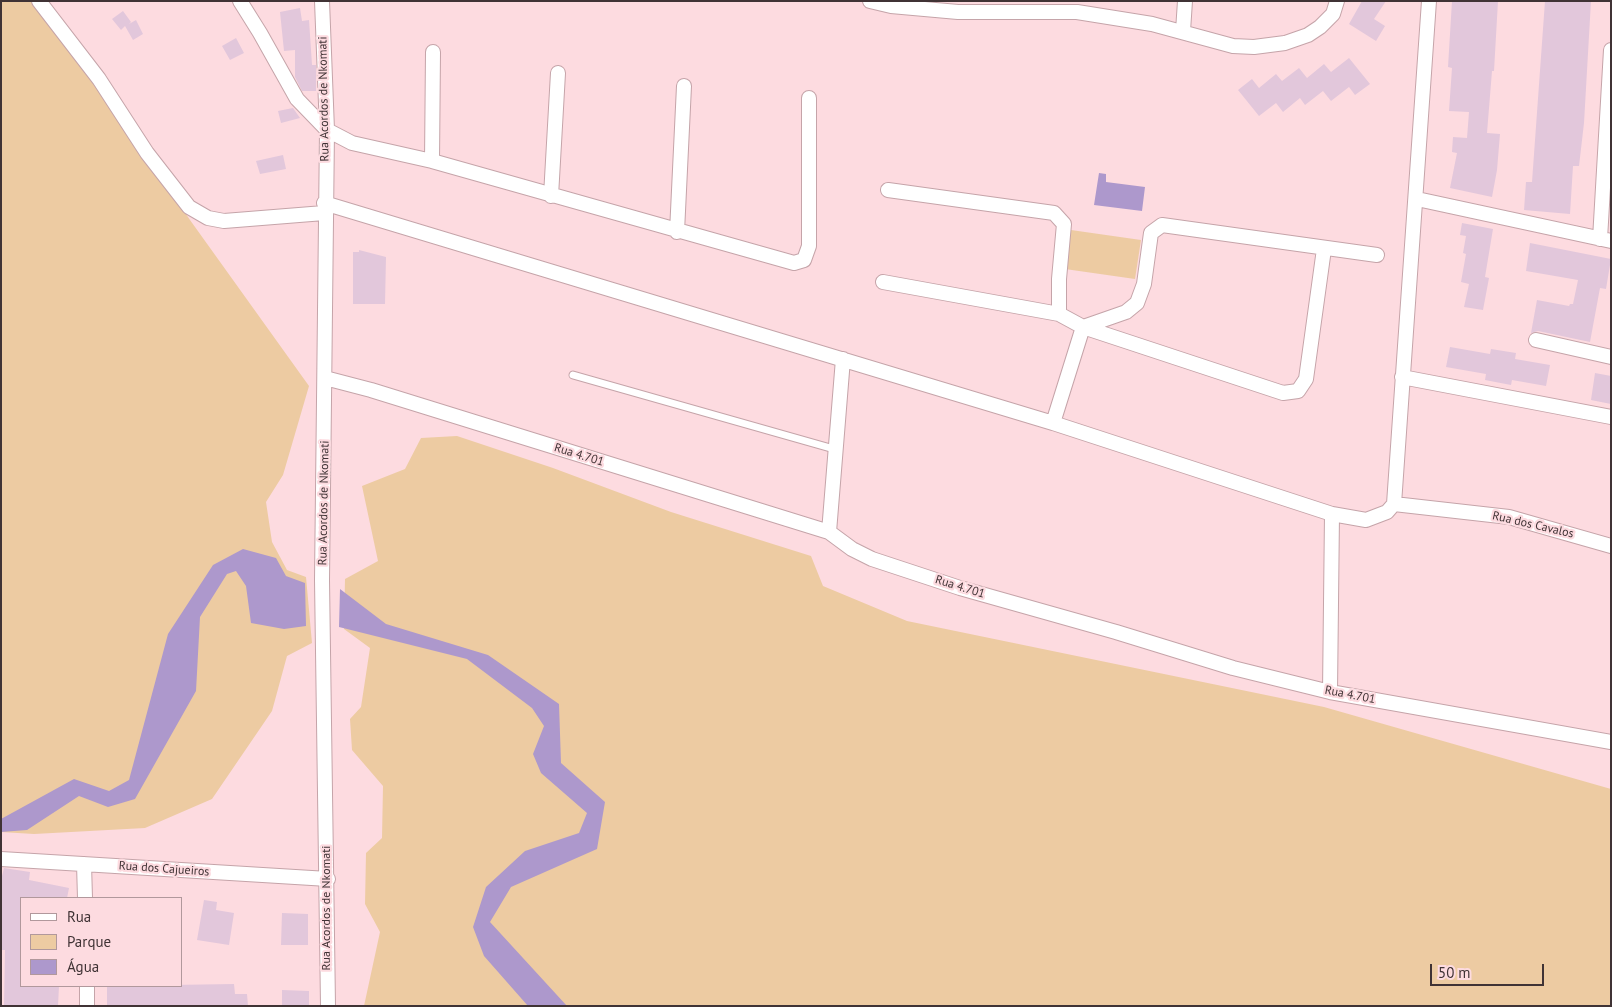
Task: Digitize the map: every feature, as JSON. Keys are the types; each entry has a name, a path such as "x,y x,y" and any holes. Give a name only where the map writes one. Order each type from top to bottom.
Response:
{"street":[{"path":"39,1 99,80 147,153 189,207 208,218 224,221 324,208 843,359 1053,423 1332,514 1366,520 1387,512 1394,504 1429,1"},
{"path":"240,1 260,32 297,99 327,130 352,142 432,161 676,232 794,263 804,260 809,246 809,98"},
{"name":"Rua Acordos de Nkomati","path":"322,1 327,130 324,208 325,378 322,580 328,879 328,1006"},
{"path":"870,1 892,6 930,5 958,12 1077,12 1124,18 1183,31 1233,46 1254,47 1285,43 1308,35 1320,27 1333,14 1337,1"},
{"path":"1183,31 1185,1"},
{"path":"1416,199 1606,240 1611,50"},
{"path":"432,161 434,52"},
{"path":"550,196 558,73"},
{"path":"676,232 684,86"},
{"path":"888,190 1054,213 1064,224 1059,279 1059,314"},
{"path":"1083,327 1126,312 1137,303 1144,284 1151,233 1162,225 1377,255"},
{"path":"883,282 1059,314 1083,327 1283,393 1293,392 1303,386 1306,379 1324,249"},
{"path":"1053,423 1083,327"},
{"path":"1536,340 1611,357"},
{"path":"829,532 834,449 843,359"},
{"name":"Rua 4.701","path":"325,378 829,532 852,549 872,559 960,588 1233,668 1330,692 1611,742"},
{"path":"1402,378 1611,417"},
{"name":"Rua dos Cavalos","path":"1394,504 1509,517 1611,546"},
{"path":"1330,692 1332,514"},
{"name":"Rua dos Cajueiros","path":"1,859 328,879"},
{"path":"84,864 85,897"},
{"path":"87,987 87,1006"}],"lane":[{"path":"573,375 834,449"}],"green space":[{"path":"1,1 44,1 190,220 309,386 283,475 266,502 272,542 287,570 306,577 312,643 287,656 272,711 212,799 145,828 34,834 1,832"},
{"path":"1071,230 1141,240 1135,279 1065,269"},
{"path":"457,436 553,468 671,512 811,556 823,586 907,621 1324,707 1611,789 1611,1006 364,1006 380,932 365,904 366,853 382,838 383,786 352,750 350,719 361,707 370,648 344,629 345,579 378,561 362,486 405,469 421,438"}],"water":[{"path":"1099,173 1106,174 1106,182 1145,187 1142,211 1094,205"},
{"path":"243,549 276,558 286,576 305,583 306,626 284,629 251,623 246,586 236,571 227,574 200,617 196,691 135,799 108,807 79,796 27,830 1,832 1,819 74,779 109,791 129,780 168,634 213,565"},
{"path":"340,589 386,624 488,655 559,704 561,763 605,802 597,849 511,887 490,922 567,1006 528,1006 484,956 473,927 486,887 525,851 579,833 587,813 541,773 533,754 544,726 532,708 467,659 339,627"}],"building":[{"path":"1362,1 1386,1 1374,19 1385,26 1376,41 1349,24"},
{"path":"1452,1 1498,1 1494,71 1492,71 1487,133 1500,134 1497,170 1492,197 1450,188 1457,153 1452,152 1453,137 1467,138 1469,112 1449,111 1452,68 1448,67"},
{"path":"1545,1 1591,1 1584,123 1579,166 1573,166 1570,214 1524,210 1526,182 1532,182"},
{"path":"300,8 302,21 309,20 312,65 316,65 316,91 302,91 295,77 295,50 284,51 280,12"},
{"path":"123,11 131,22 129,24 136,20 143,34 133,40 125,26 121,30 112,19"},
{"path":"236,38 244,53 230,60 222,46"},
{"path":"1349,58 1370,84 1355,95 1349,87 1331,101 1323,91 1305,105 1300,98 1283,112 1276,103 1259,116 1238,90 1252,79 1259,88 1276,74 1282,81 1299,68 1307,78 1324,64 1331,72"},
{"path":"293,108 300,118 281,123 278,111"},
{"path":"283,155 286,169 260,174 256,161"},
{"path":"1462,223 1493,229 1485,277 1489,278 1483,310 1464,307 1469,284 1461,282 1466,254 1463,253 1466,236 1460,235"},
{"path":"1530,243 1611,259 1606,289 1600,288 1590,342 1538,331 1531,333 1537,300 1569,306 1573,304 1578,280 1526,271"},
{"path":"359,250 386,257 385,304 353,304 353,252 359,252"},
{"path":"1450,347 1490,354 1491,349 1516,353 1515,359 1550,365 1546,386 1512,380 1511,385 1485,380 1486,374 1446,367"},
{"path":"1595,373 1611,376 1611,404 1591,400"},
{"path":"4,868 30,872 29,880 69,888 67,897 20,897 20,987 59,987 58,1006 4,1006 5,950 1,950 1,880"},
{"path":"204,900 217,902 216,910 234,913 229,945 197,940"},
{"path":"282,913 308,914 308,945 281,945"},
{"path":"234,984 235,994 247,994 248,1006 107,1006 107,987 182,987 182,985"},
{"path":"282,990 309,991 309,1006 282,1006"}]}
